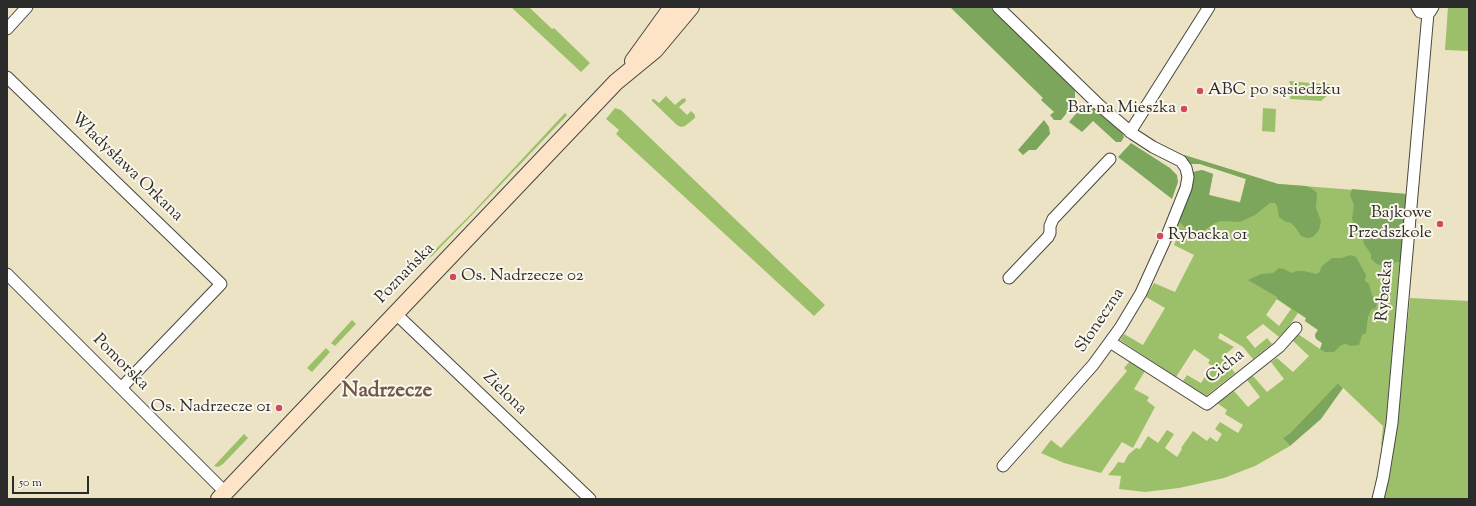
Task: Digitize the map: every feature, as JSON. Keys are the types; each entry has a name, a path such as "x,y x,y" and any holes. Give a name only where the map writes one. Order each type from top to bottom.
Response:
{"main road":[{"path":"621,77 672,7"},
{"path":"621,77 655,50 691,7"},
{"name":"Poznańska","path":"222,495 621,77"}],"street":[{"path":"7,29 27,7"},
{"path":"998,7 1099,105 1130,132 1209,7"},
{"path":"1417,7 1420,12 1431,10"},
{"name":"Rybacka","path":"1378,499 1392,423 1431,10"},
{"name":"Władysława Orkana","path":"7,77 221,284 121,388"},
{"name":"Słoneczna","path":"1003,466 1093,365 1110,342 1141,293 1166,238 1186,188 1188,177 1187,171 1181,161 1153,147 1130,132"},
{"path":"1009,278 1048,237 1053,219 1110,159"},
{"name":"Pomorska","path":"7,274 121,388 222,495"},
{"name":"Zielona","path":"395,313 590,499"},
{"name":"Cicha","path":"1110,342 1207,404 1279,347 1296,328"}],"green space":[{"path":"511,7 529,7 552,29 554,28 590,63 581,72"},
{"path":"950,7 990,7 1073,87 1075,91 1075,103 1061,120 1054,120 1050,115 1054,112 1041,100 1043,98"},
{"path":"1448,7 1469,7 1469,51 1445,50"},
{"path":"1289,81 1333,85 1332,91 1321,101 1290,99 1291,87"},
{"path":"666,96 675,105 685,98 686,101 679,107 687,115 691,111 695,115 695,118 685,126 681,127 677,125 652,101 652,99 654,99 659,103"},
{"path":"1085,106 1093,106 1122,131 1124,137 1121,142 1116,142 1093,121 1082,132 1069,122 1080,109"},
{"path":"615,108 621,110 825,305 814,316 616,134 619,130 606,119"},
{"path":"1263,108 1276,109 1275,132 1262,131"},
{"path":"565,113 567,115 470,217 432,256 425,260 472,213"},
{"path":"1044,120 1049,127 1050,134 1036,150 1029,150 1023,155 1018,150"},
{"path":"1131,143 1170,168 1177,175 1178,182 1172,199 1118,157"},
{"path":"1184,155 1278,184 1406,194 1384,443 1381,446 1383,426 1338,383 1284,438 1290,446 1255,466 1224,478 1179,488 1145,492 1119,489 1121,476 1108,475 1118,462 1124,463 1128,455 1136,448 1140,449 1148,436 1158,443 1167,430 1174,434 1165,448 1177,457 1182,449 1181,448 1193,431 1207,441 1210,437 1217,442 1222,434 1215,429 1220,422 1238,433 1243,425 1225,414 1227,410 1217,403 1234,391 1248,407 1260,397 1247,380 1253,376 1267,392 1284,379 1271,362 1277,358 1293,372 1309,356 1292,340 1298,334 1320,349 1322,346 1322,343 1315,337 1318,330 1305,321 1306,318 1298,313 1287,329 1279,337 1263,324 1246,337 1255,348 1267,338 1272,344 1253,359 1243,347 1220,333 1218,338 1234,347 1222,357 1235,373 1206,396 1183,381 1187,375 1201,383 1212,366 1208,363 1210,360 1194,349 1176,377 1120,340 1124,334 1143,345 1165,308 1146,297 1154,283 1175,292 1194,255 1174,245 1178,236 1173,233 1191,189 1194,176 1193,172 1202,170 1213,174 1209,195 1240,202 1246,179 1200,164 1190,164 1184,158","holes":["1277,299 1291,309 1279,326 1266,315"]},
{"path":"1184,155 1278,184 1306,186 1311,188 1317,193 1316,208 1321,221 1319,230 1313,237 1307,238 1301,236 1291,223 1284,221 1279,217 1275,203 1270,203 1255,215 1240,222 1221,221 1203,231 1197,233 1191,232 1178,220 1191,189 1194,176 1193,172 1202,170 1213,174 1209,195 1240,203 1246,179 1200,164 1190,164 1184,158"},
{"path":"1352,189 1406,194 1401,262 1382,266 1371,259 1371,254 1364,244 1363,239 1366,235 1365,231 1353,224 1352,218 1354,205 1350,195"},
{"path":"1351,255 1356,257 1366,275 1365,281 1369,284 1372,295 1377,302 1376,308 1371,310 1368,317 1366,333 1362,335 1359,345 1341,345 1334,352 1325,352 1320,349 1322,343 1316,339 1315,335 1318,330 1305,321 1306,318 1277,299 1277,297 1248,280 1261,274 1273,273 1279,268 1292,273 1304,271 1316,274 1320,272 1321,267 1332,258 1341,258"},
{"path":"1410,298 1469,301 1469,499 1383,499 1389,477 1398,419"},
{"path":"352,320 356,324 335,346 331,343"},
{"path":"326,348 330,352 312,372 307,368"},
{"path":"1130,361 1145,371 1134,389 1149,397 1147,401 1155,407 1133,448 1122,442 1101,473 1064,463 1041,453 1051,440 1061,448 1127,371 1124,368"},
{"path":"1338,383 1343,388 1321,419 1290,446 1283,438 1289,434"},
{"path":"244,434 248,438 223,464 218,467 214,466"}],"place":[{"name":"ABC po sąsiedzku","path":"1200,91"},
{"name":"Bar na Mieszka","path":"1184,109"},
{"name":"Bajkowe Przedszkole","path":"1440,224"},
{"name":"Rybacka 01","path":"1160,236"},
{"name":"Os. Nadrzecze 02","path":"453,277"},
{"name":"Os. Nadrzecze 01","path":"279,408"}],"district":[{"name":"Nadrzecze","path":"387,392"}]}
